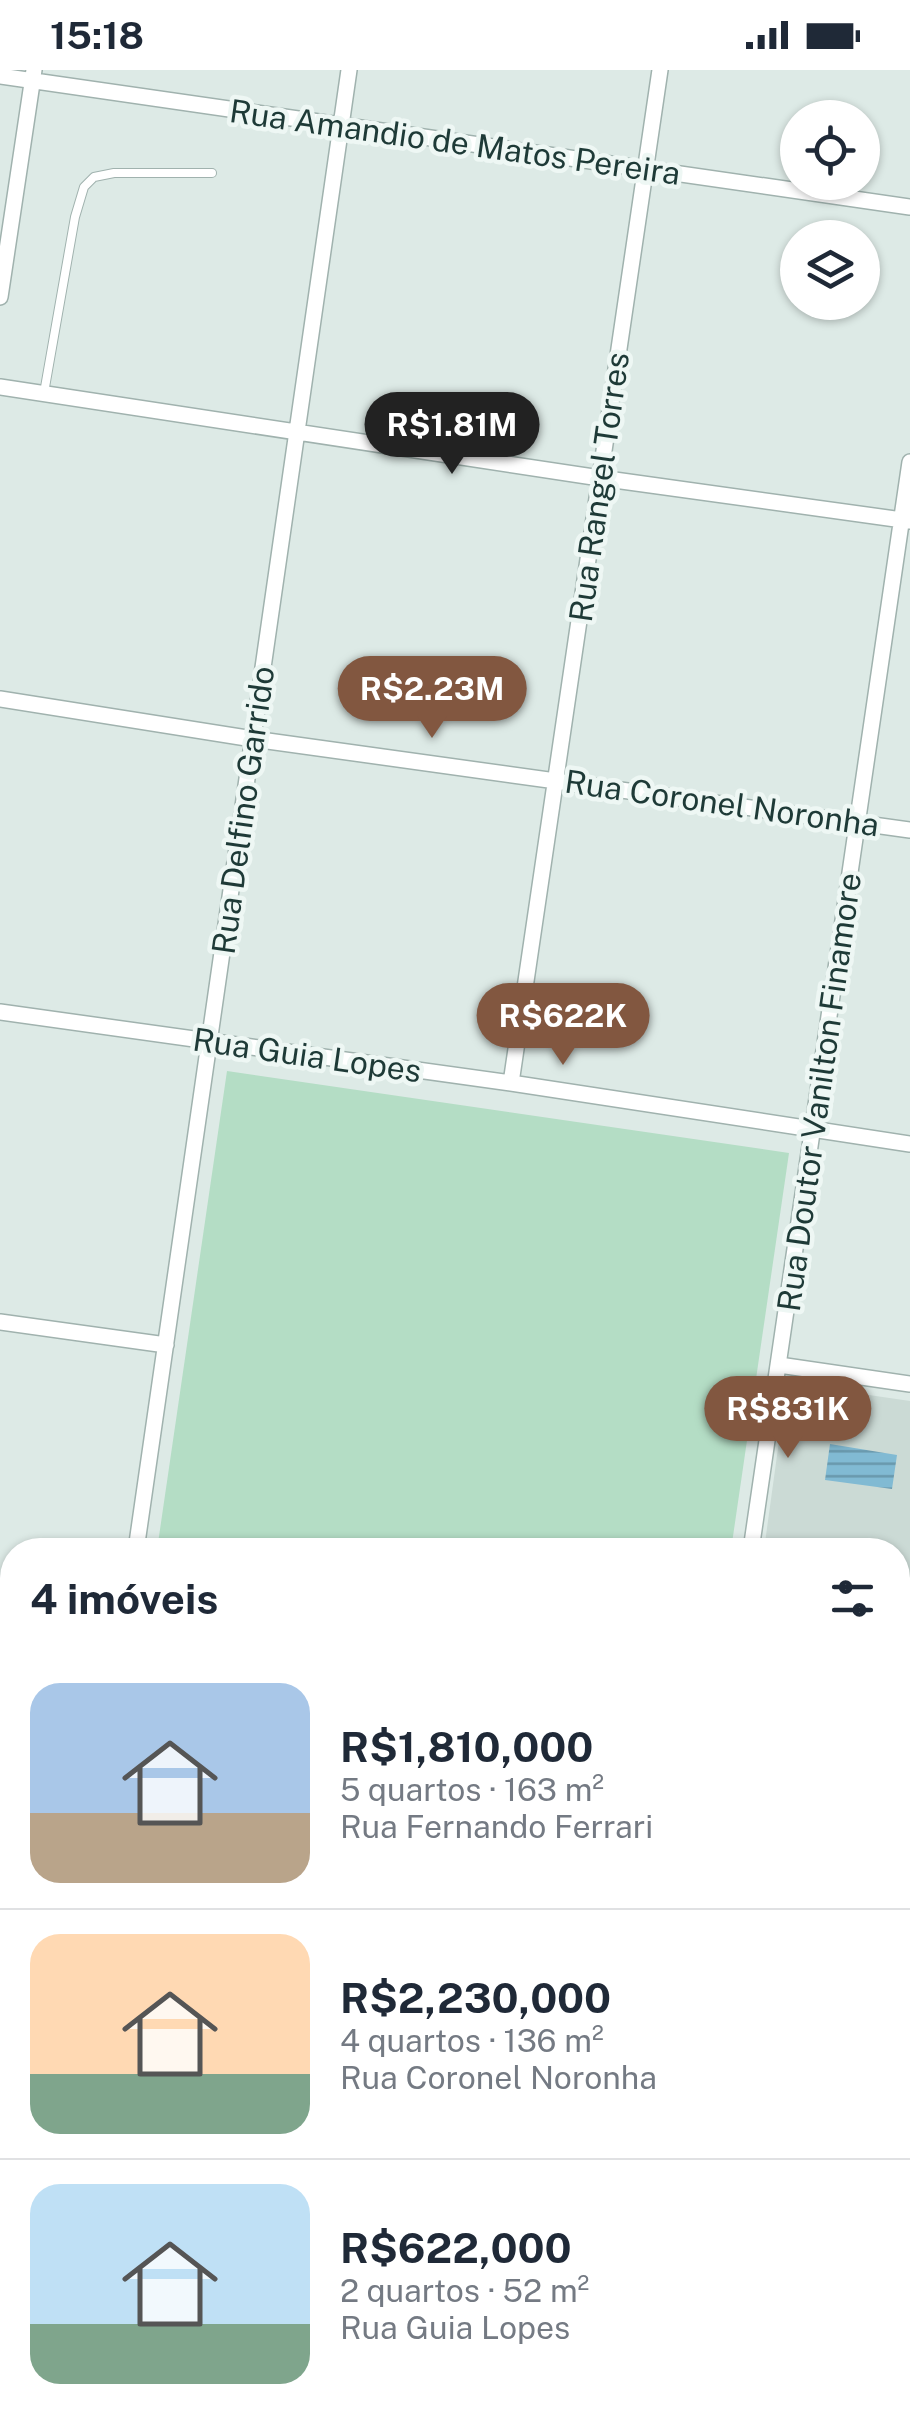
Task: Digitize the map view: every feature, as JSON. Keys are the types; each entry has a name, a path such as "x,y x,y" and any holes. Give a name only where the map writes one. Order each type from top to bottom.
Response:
{"street":[{"name":"Rua Delfino Garrido","path":"138,1538 349,70"},
{"name":"Rua Rangel Torres","path":"511,1083 660,70"},
{"name":"Rua Amandio de Matos Pereira","path":"0,76 33,76 910,208"},
{"path":"0,297 33,76"},
{"path":"0,386 600,478 906,520"},
{"name":"Rua Doutor Vanilton Finamore","path":"753,1538 906,520 910,462"},
{"name":"Rua Coronel Noronha","path":"0,700 910,830"},
{"name":"Rua Guia Lopes","path":"0,1012 511,1083 910,1144"},
{"path":"0,1322 166,1344"},
{"path":"780,1364 910,1384"}],"lane":[{"path":"44,393 75,217 84,187 94,177 114,173 212,173"}],"shaded area":[{"path":"787,1383 910,1401 910,1538 766,1538"}],"green space":[{"path":"227,1071 789,1153 733,1538 159,1538"}],"water":[{"path":"830,1444 897,1455 892,1489 825,1480"}]}
